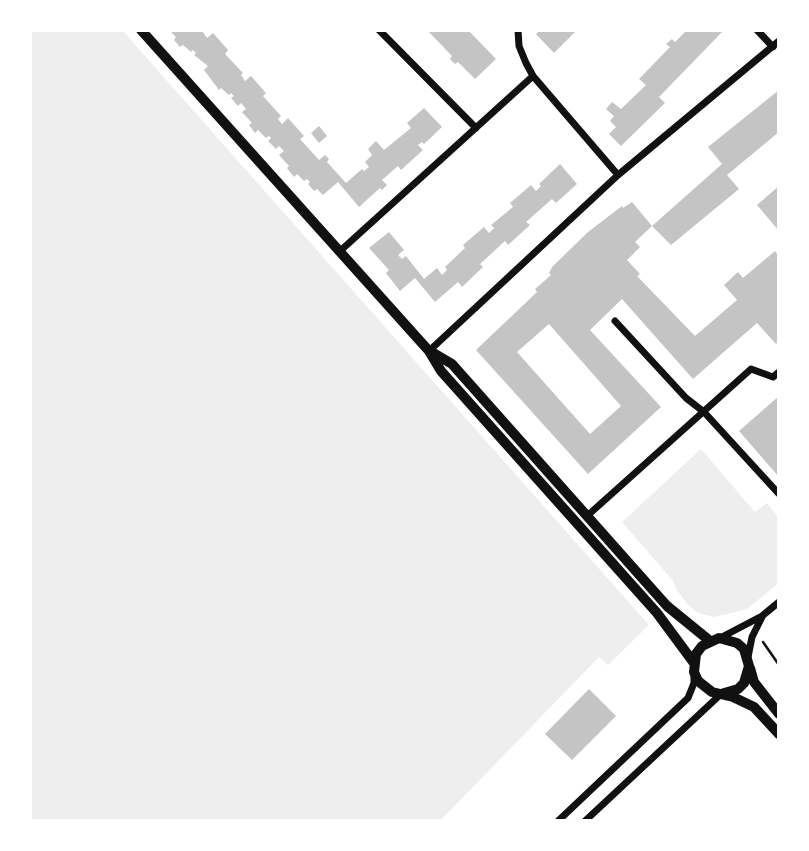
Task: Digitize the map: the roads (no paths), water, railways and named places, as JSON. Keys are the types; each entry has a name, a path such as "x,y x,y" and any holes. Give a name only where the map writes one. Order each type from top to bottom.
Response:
{"street":[{"path":"141,30 429,351 441,371 657,613 694,668 704,688 754,707 779,734"},
{"path":"379,30 477,128"},
{"path":"518,30 519,46 533,76 618,175"},
{"path":"429,351 618,175 776,44 757,30"},
{"path":"339,252 533,76"},
{"path":"615,321 779,494"},
{"path":"429,351 452,364 667,606 715,640 737,643 749,661 754,682 779,714"},
{"path":"587,516 751,369 773,377 779,372"},
{"path":"558,821 688,698 694,683 696,654 715,640 762,616 779,602"},
{"path":"585,821 721,694 730,693 744,683 752,637 762,616"}]}
